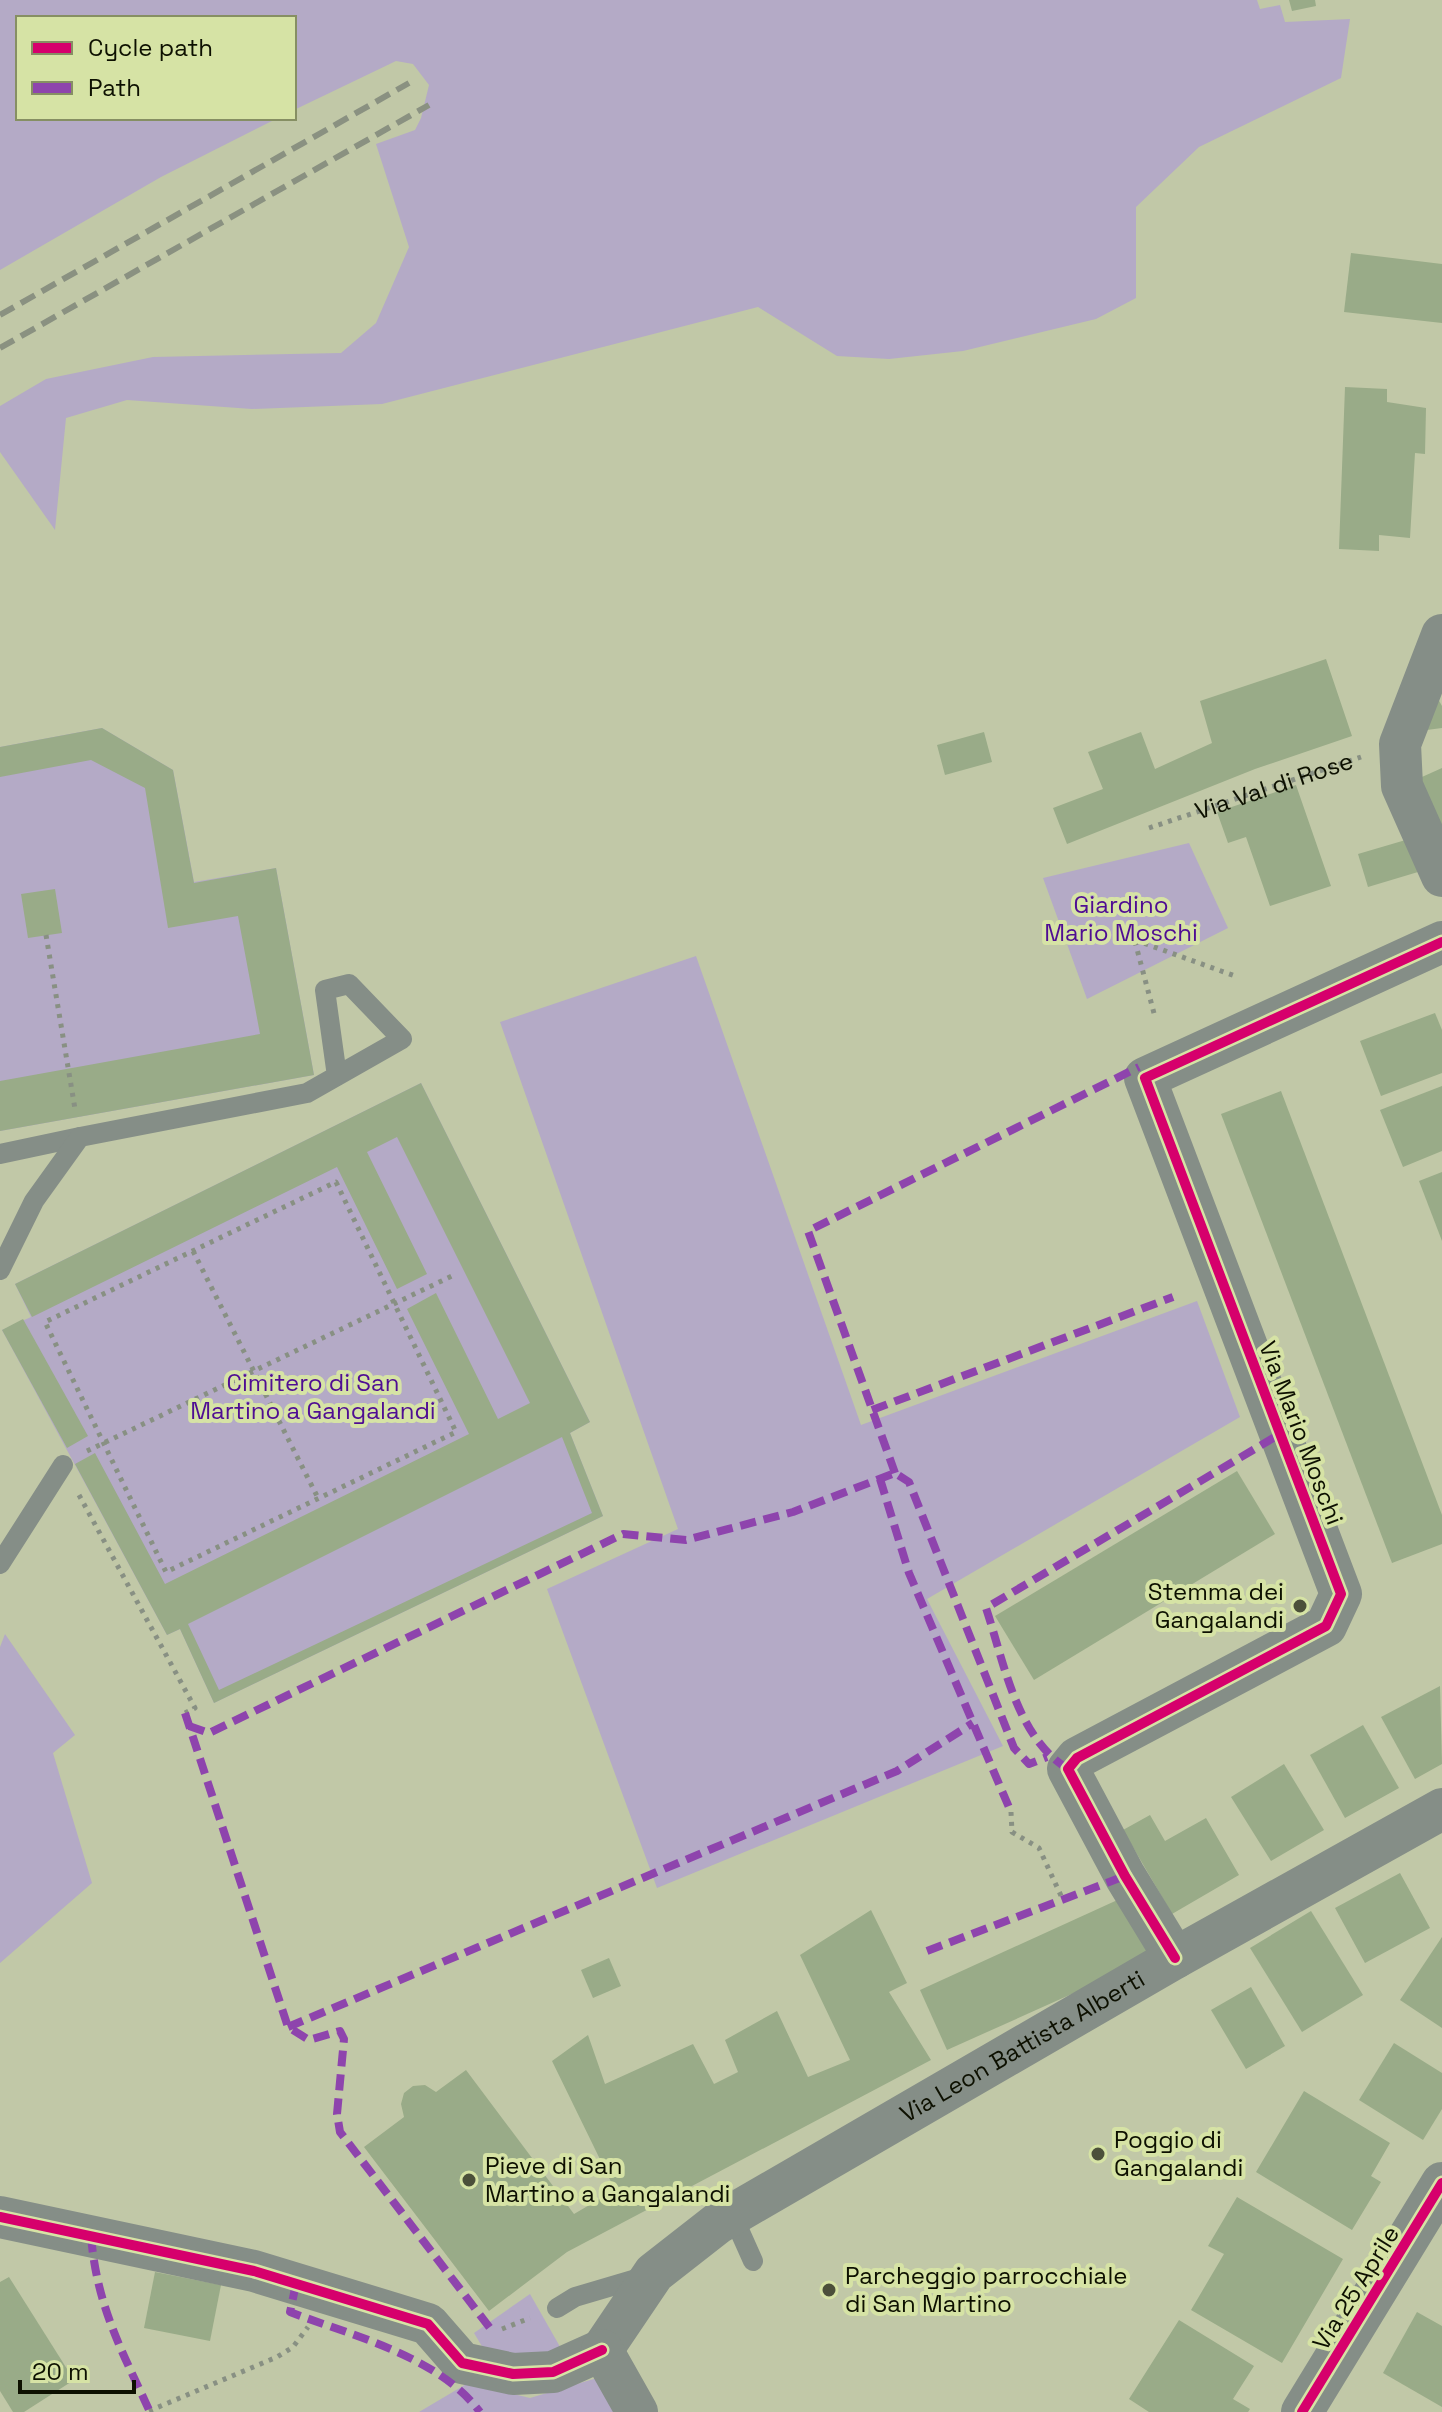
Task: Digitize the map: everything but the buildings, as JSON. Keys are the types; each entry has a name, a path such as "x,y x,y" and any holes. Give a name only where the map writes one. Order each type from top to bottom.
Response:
{"street":[{"path":"1442,635 1400,744 1402,786 1442,876"},
{"name":"Via Mario Moschi","path":"1175,1958 1117,1863 1068,1769 1077,1758 1326,1626 1341,1594 1145,1078 1442,942"},
{"name":"Via Leon Battista Alberti","path":"602,2350 654,2273 732,2214 1175,1958 1442,1809"},
{"name":"Via 25 Aprile","path":"1302,2412 1442,2183"},
{"path":"0,2217 254,2271 428,2324 462,2363 500,2372 553,2372 602,2350 637,2412"}],"lane":[{"path":"0,1154 307,1093 337,1076 402,1039 349,984 325,990 337,1076"},
{"path":"0,1270 34,1201 80,1137"},
{"path":"0,1564 63,1465"},
{"path":"732,2214 753,2261"},
{"name":"Via Leon Battista Alberti","path":"557,2308 575,2297 654,2273"}],"path":[{"path":"1136,902 1125,904 1155,1017"},
{"path":"46,935 80,1137"},
{"path":"1134,940 1235,976"},
{"path":"336,1182 456,1432 166,1572 45,1322 193,1251 336,1182"},
{"path":"193,1251 318,1498"},
{"path":"185,1713 195,1708 63,1465 103,1442 454,1275"},
{"path":"1011,1812 1012,1832 1039,1848 1063,1900"},
{"path":"493,2332 557,2308"},
{"path":"149,2411 277,2357 293,2347 313,2321"}],"green space":[{"path":"0,0 1257,0 1260,9 1280,5 1285,22 1350,19 1341,78 1199,147 1136,207 1136,298 1096,319 963,351 889,359 837,356 758,307 382,404 252,409 127,400 66,418 55,530 0,452 0,406 46,379 153,357 341,353 376,323 409,247 376,144 415,130 429,85 413,64 396,61 296,109 296,16 16,16 16,120 274,120 161,177 0,270"},
{"path":"102,728 173,770 194,882 276,868 314,1075 0,1131 0,747"},
{"name":"Giardino Mario Moschi","path":"1189,843 1228,928 1087,999 1043,878"},
{"path":"696,956 861,1425 1197,1301 1240,1417 927,1599 1003,1746 657,1888 547,1589 678,1529 500,1022"},
{"name":"Cimitero di San Martino a Gangalandi","path":"421,1083 590,1422 570,1433 603,1516 214,1703 180,1629 167,1635 2,1330 31,1317 15,1284"},
{"path":"5,1634 75,1735 53,1753 92,1883 0,1963 0,1647"},
{"path":"530,2294 563,2352 557,2355 486,2353 474,2333"},
{"path":"597,2378 617,2412 419,2412 468,2383 530,2398"}],"railway":[{"path":"0,315 409,83"},
{"path":"0,348 429,105"}],"marked path":[{"path":"895,1473 808,1231 1139,1067"},
{"path":"872,1410 1173,1297"},
{"path":"1068,1769 1050,1755 1024,1718 1006,1674 986,1608 1280,1434"},
{"path":"189,1726 209,1733 623,1534 686,1540 793,1512 895,1473 909,1482 1014,1748 1029,1764 1047,1757"},
{"path":"880,1479 909,1573 1011,1812"},
{"path":"185,1713 288,2027 309,2040 340,2031 344,2039 337,2114 340,2132 493,2332"},
{"path":"288,2027 897,1771 973,1723"},
{"path":"927,1951 1125,1876"},
{"path":"91,2236 105,2306 150,2412"},
{"path":"296,2284 290,2312 367,2339 418,2362 441,2376 480,2412"}],"cycle path":[{"path":"1175,1958 1125,1876 1068,1769 1077,1758 1326,1626 1341,1594 1145,1078 1442,942"},
{"path":"1302,2412 1442,2183"},
{"path":"0,2217 254,2271 428,2324 462,2363 513,2374 553,2372 602,2350"}],"place":[{"name":"Stemma dei Gangalandi","path":"1300,1606"},
{"name":"Poggio di Gangalandi","path":"1098,2154"},
{"name":"Pieve di San Martino a Gangalandi","path":"469,2180"},
{"name":"Parcheggio parrocchiale di San Martino","path":"829,2290"}]}
